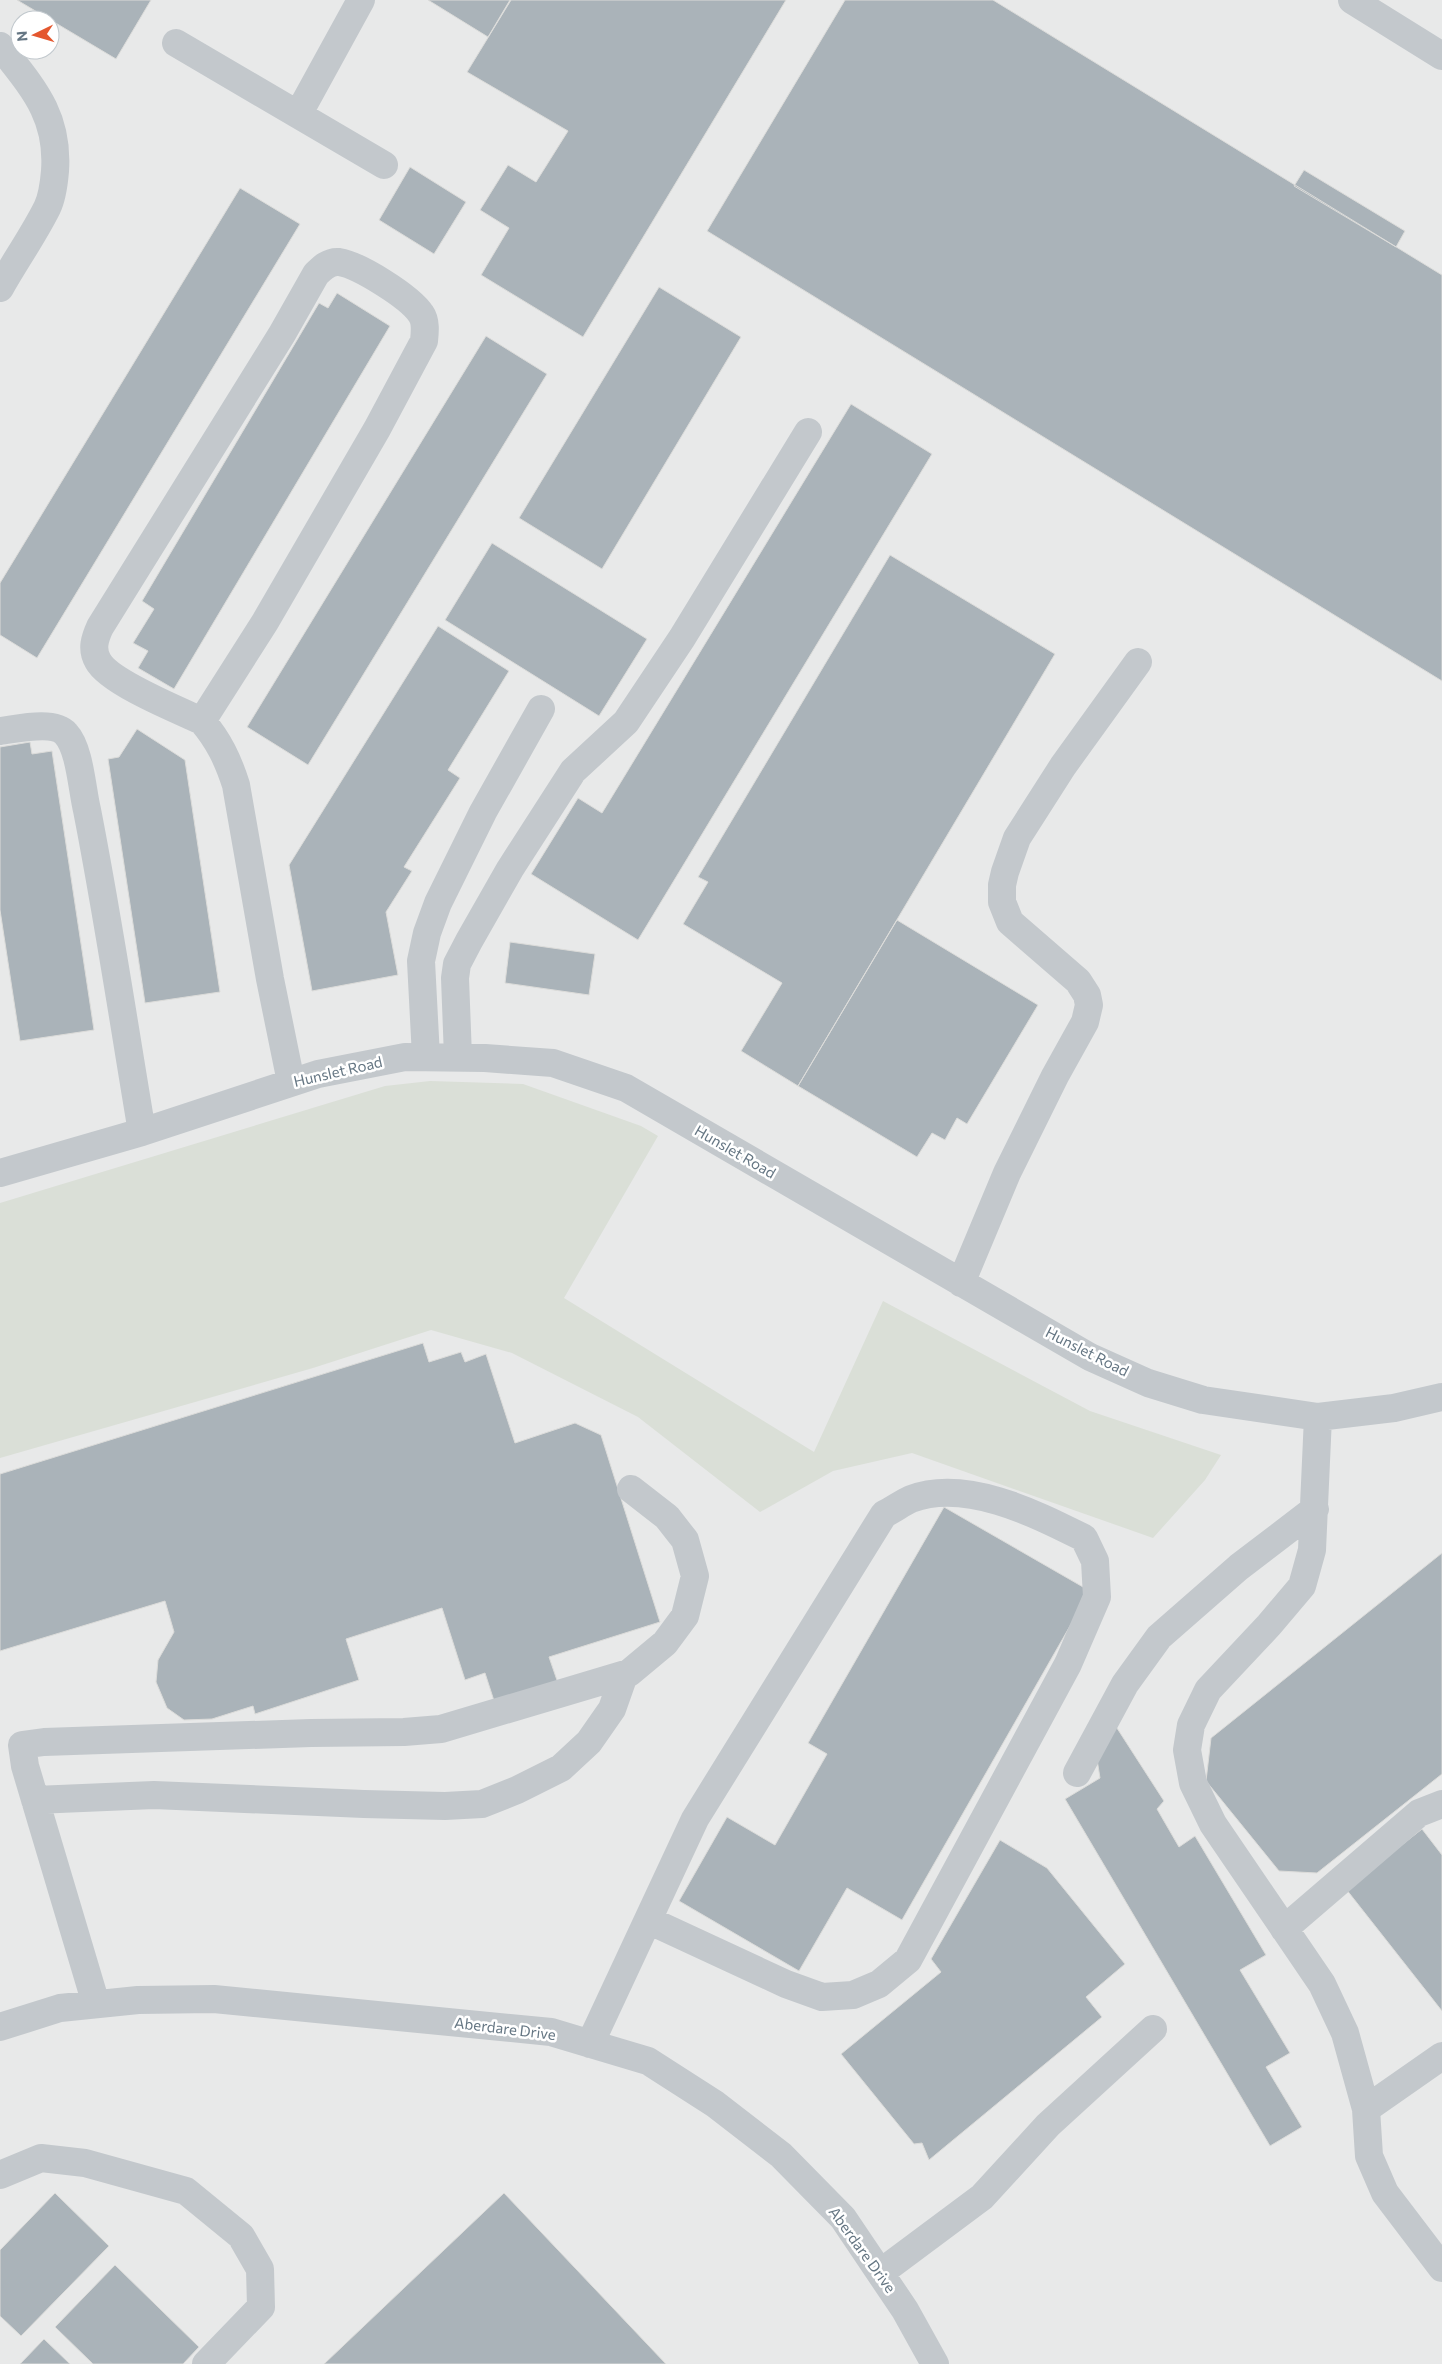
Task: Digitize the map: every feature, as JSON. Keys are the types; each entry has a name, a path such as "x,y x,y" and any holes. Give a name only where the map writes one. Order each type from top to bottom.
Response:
{"street":[{"path":"299,114 361,0"},
{"path":"1352,0 1442,56"},
{"path":"176,43 384,165"},
{"path":"0,46 34,89 51,123 56,156 54,180 47,207 0,288"},
{"path":"202,721 265,622 378,429 424,341 425,328 422,314 390,286 353,267 338,262 323,267 316,274 282,334 100,627 94,641 97,660 104,669 117,679 202,721 215,737 226,756 236,785 270,979 291,1082"},
{"path":"458,1057 455,978 457,964 469,940 510,869 573,771 626,722 682,638 808,432"},
{"path":"962,1283 1007,1173 1055,1076 1085,1022 1089,1005 1087,995 1078,980 1010,922 1005,915 1002,902 1002,885 1005,872 1017,838 1063,766 1138,662"},
{"path":"426,1057 421,961 427,933 438,903 483,812 541,709"},
{"path":"0,730 42,726 58,728 66,734 75,753 95,853 142,1132"},
{"name":"Hunslet Road","path":"0,1173 142,1132 318,1074 405,1057 458,1057 553,1063 626,1088 1090,1356 1148,1383 1203,1400 1318,1417 1394,1408 1442,1397"},
{"path":"1318,1417 1312,1550 1302,1586 1269,1625 1208,1690 1191,1725 1187,1750 1193,1783 1213,1824 1322,1984 1345,2033 1366,2109 1369,2156 1385,2194 1442,2268"},
{"path":"96,2004 25,1766 11,1747 44,1742 301,1733 404,1732 441,1729 629,1673 665,1643 685,1616 695,1576 685,1540 667,1517 631,1490"},
{"path":"590,2044 695,1819 884,1514 911,1499 939,1493 969,1494 1007,1503 1084,1538 1095,1561 1097,1597 1068,1664 908,1960 879,1984 853,1995 822,1997 786,1984 648,1920"},
{"path":"1077,1773 1125,1684 1159,1637 1238,1567 1314,1509"},
{"path":"34,1800 154,1795 364,1804 445,1806 482,1804 517,1790 561,1768 588,1742 612,1709 624,1674"},
{"path":"1284,1929 1418,1813 1442,1804"},
{"name":"Aberdare Drive","path":"0,2027 60,2008 138,2000 214,1999 551,2032 648,2061 715,2104 781,2155 843,2218 905,2310 935,2364"},
{"path":"880,2273 982,2198 1048,2125 1153,2029"},
{"path":"1366,2109 1442,2056"},
{"path":"0,2174 41,2158 85,2163 186,2191 241,2236 260,2269 261,2307 206,2364"}],"shaded area":[{"path":"0,0 1442,0 1442,2364 0,2364"},
{"path":"430,1081 523,1084 641,1126 658,1136 564,1298 814,1452 883,1301 1090,1411 1221,1455 1205,1480 1153,1538 912,1453 833,1471 760,1512 638,1417 512,1353 431,1330 313,1368 0,1458 0,1203 385,1086"}],"building":[{"path":"17,0 151,0 116,59 60,26 60,10 34,10"},
{"path":"428,0 510,0 488,37"},
{"path":"511,0 786,0 583,337 481,275 509,228 480,210 508,165 536,182 568,131 467,72"},
{"path":"845,0 993,0 1442,275 1442,681 707,231"},
{"path":"410,167 466,202 434,254 379,220"},
{"path":"1304,170 1405,231 1396,247 1294,186"},
{"path":"240,188 300,224 37,658 0,635 0,583"},
{"path":"659,287 741,337 602,569 519,518"},
{"path":"337,293 390,326 174,689 138,668 148,651 133,643 154,609 142,601 319,303 328,308"},
{"path":"486,336 547,374 308,765 247,727"},
{"path":"851,404 932,454 638,940 531,874 578,798 602,813"},
{"path":"492,543 647,639 599,716 445,620"},
{"path":"890,555 1055,654 798,1086 741,1051 782,983 683,924 708,882 698,877"},
{"path":"438,626 509,671 448,770 460,778 404,867 412,871 386,912 398,975 312,991 289,865"},
{"path":"137,729 185,760 220,992 145,1003 108,759 119,757"},
{"path":"30,742 32,754 52,751 94,1030 20,1041 0,910 0,747"},
{"path":"897,920 1038,1005 967,1124 957,1118 945,1140 932,1133 917,1157 798,1086"},
{"path":"510,942 595,954 589,995 505,983"},
{"path":"423,1343 429,1362 461,1352 465,1362 486,1354 515,1443 575,1423 601,1435 660,1622 549,1657 559,1686 496,1707 485,1673 465,1680 442,1608 346,1639 359,1680 255,1714 253,1706 212,1719 184,1720 167,1708 156,1682 158,1660 174,1632 165,1601 0,1651 0,1474"},
{"path":"944,1507 1090,1591 902,1920 847,1888 799,1971 679,1901 727,1817 775,1845 827,1754 808,1743"},
{"path":"1442,1553 1442,1774 1317,1873 1279,1871 1206,1781 1211,1738"},
{"path":"1115,1725 1164,1801 1157,1809 1179,1847 1195,1836 1266,1955 1240,1970 1290,2053 1266,2067 1302,2127 1270,2146 1065,1799 1100,1778 1096,1753"},
{"path":"1422,1829 1442,1855 1442,2011 1346,1889"},
{"path":"1000,1840 1047,1868 1125,1964 1086,1997 1102,2017 929,2160 922,2143 914,2144 841,2054 941,1972 931,1959"},
{"path":"55,2193 109,2246 21,2336 0,2316 0,2250"},
{"path":"504,2193 666,2364 324,2364"},
{"path":"115,2265 199,2347 183,2364 93,2364 55,2327"},
{"path":"44,2339 70,2364 20,2364"}]}
